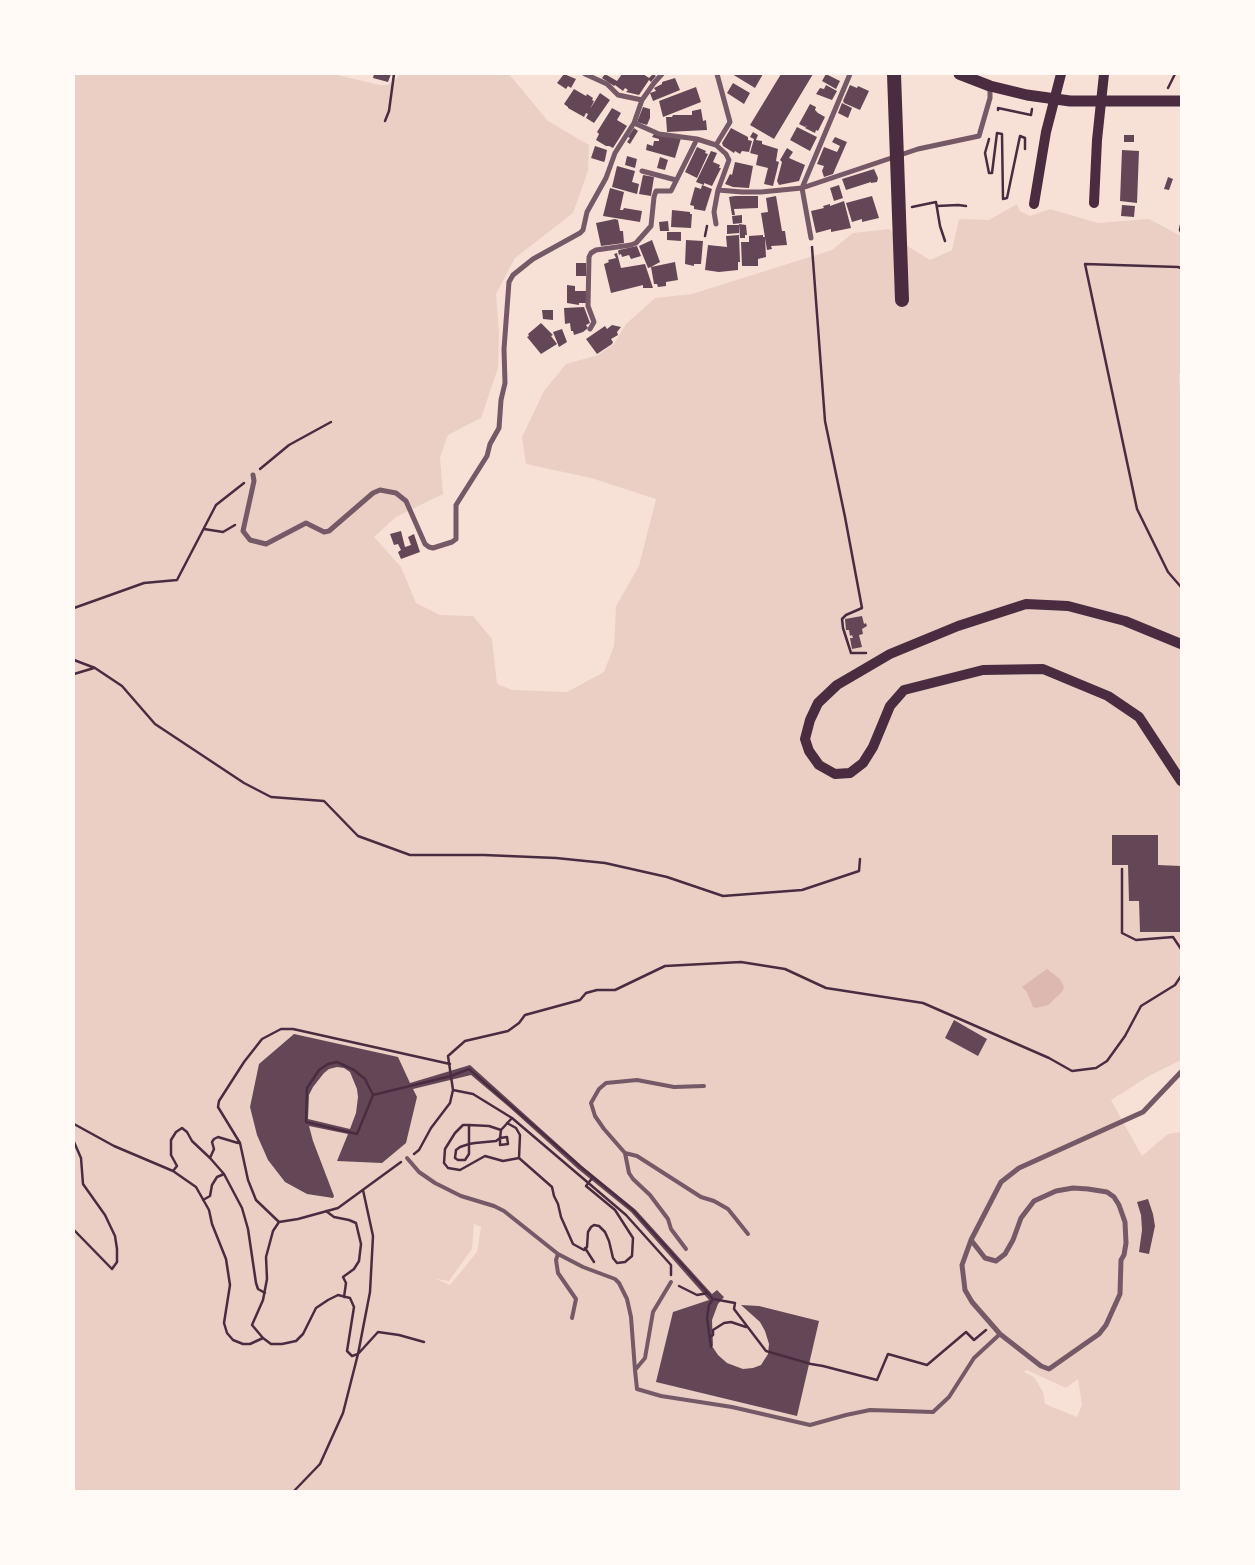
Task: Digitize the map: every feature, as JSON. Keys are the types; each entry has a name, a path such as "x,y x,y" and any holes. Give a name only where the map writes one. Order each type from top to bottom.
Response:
{"highway":[{"path":"894,74 902,300"}],"main road":[{"path":"959,74 990,86 1070,101 1181,101"},
{"path":"1034,204 1046,132 1062,74"},
{"path":"1094,203 1096,140 1104,74"},
{"path":"1181,644 1125,621 1068,606 1026,604 958,626 890,654 837,685 818,703 810,720 805,738 809,751 819,765 835,774 850,773 863,763 874,747 890,706 904,690 983,670 1043,669 1108,696 1139,717 1181,781"}],"street":[{"path":"585,74 607,84 618,96 642,100"},
{"path":"253,475 254,480 243,531 250,540 266,544 306,523 324,532 329,531 373,493 380,490 396,493 406,501 425,544 429,547 433,548 456,539 456,505 487,456 490,444 499,428 501,400 505,383 504,349 509,282 513,275 528,263 583,230 587,212 606,178 615,152 634,123 642,100 662,74"},
{"path":"716,145 730,122 717,74"},
{"path":"811,238 802,188 850,74"},
{"path":"718,190 761,192 802,188 918,150 979,136 990,98 990,86"},
{"path":"634,123 659,134 716,145 726,154 729,160 718,190 714,212 716,224"},
{"path":"590,329 594,322 588,306 590,255 596,250 632,245 648,231 651,226 656,191 671,191 697,140"},
{"path":"642,172 676,180"},
{"path":"971,1240 985,1258 996,1261 1005,1254 1013,1240 1021,1218 1034,1201 1056,1191 1073,1188 1107,1192 1114,1197 1125,1222 1126,1243 1121,1260 1120,1294 1106,1325 1099,1334 1049,1369 1041,1366 1000,1334 972,1302 965,1290 962,1265 971,1240 1000,1182 1020,1168 1143,1112 1181,1072"}],"lane":[{"path":"704,1086 674,1087 637,1080 606,1083 599,1089 590,1103 595,1116 604,1129 625,1152 637,1156 701,1197 714,1201 728,1209 748,1234"},
{"path":"625,1152 629,1173 650,1194 668,1219 671,1229 686,1249"},
{"path":"407,1158 419,1172 435,1183 460,1196 494,1206 504,1211 558,1254 582,1267 609,1276 619,1283 627,1299 631,1317 637,1389 660,1396 732,1407 810,1425 870,1410 933,1412 948,1397 974,1358 1000,1334"},
{"path":"558,1254 556,1260 558,1273 576,1299 572,1318"},
{"path":"635,1370 645,1358 653,1312 671,1282"}],"path":[{"path":"385,121 389,112 394,74"},
{"path":"1169,88 1175,74"},
{"path":"997,112 998,108 1031,116 1033,105"},
{"path":"991,133 985,153 989,173 992,173 997,133 1002,134 1003,198 1007,198 1020,136 1025,138 1026,150"},
{"path":"904,209 936,202 940,226 946,241"},
{"path":"938,206 966,206"},
{"path":"1181,225 1181,232"},
{"path":"811,238 825,421 862,608 846,615 842,619 843,628 851,653 890,654"},
{"path":"1181,268 1085,264 1137,509 1168,572 1181,587"},
{"path":"74,608 144,583 177,580 216,505 289,445 330,422"},
{"path":"204,529 223,532 237,524 244,527"},
{"path":"74,660 95,668 122,686 155,724 244,783 271,797 324,801 358,836 410,855 484,855 556,858 605,863 666,877 723,896 802,890 859,871 860,859"},
{"path":"74,674 95,668"},
{"path":"1122,868 1122,932 1136,940 1173,937 1181,949"},
{"path":"424,1342 399,1335 378,1332 358,1354 352,1356 347,1351 354,1307 350,1298 338,1295 316,1308 303,1334 296,1341 271,1344 252,1325 264,1300 267,1279 266,1257 273,1231 279,1222 338,1208 419,1150 431,1128 450,1103 453,1090 448,1056 465,1041 508,1031 519,1023 525,1015 580,1000 586,992 615,990 666,966 741,962 785,969 826,988 923,1003 1049,1058 1072,1071 1087,1070 1107,1062 1125,1036 1141,1006 1175,985 1181,976"},
{"path":"279,1222 256,1200 248,1180 240,1144 218,1108 219,1101 244,1062 262,1039 280,1029 293,1029 450,1064"},
{"path":"337,1062 354,1070 365,1079 373,1095 357,1134 306,1122 307,1088 320,1070 328,1064 337,1062"},
{"path":"373,1095 451,1076 469,1069 633,1210 713,1299 735,1302 734,1309 766,1351 877,1380 888,1354 927,1365 966,1332 974,1340 991,1325"},
{"path":"453,1090 474,1094 512,1118 626,1215 671,1265"},
{"path":"469,1125 469,1144 469,1154 465,1160 458,1160 455,1158 456,1150 469,1144 496,1141 500,1138 501,1130 512,1118"},
{"path":"506,1123 516,1128 520,1135 519,1158"},
{"path":"74,1124 114,1146 173,1171 196,1187 209,1210 212,1224 229,1271 230,1285 224,1323 227,1333 233,1340 243,1344 250,1344 263,1338"},
{"path":"501,1130 489,1126 463,1125 455,1132 445,1149 444,1163 448,1168 460,1170 485,1156 503,1161 519,1158"},
{"path":"173,1171 177,1166 171,1155 171,1140 176,1132 182,1128 224,1174 242,1208 248,1229 256,1283 258,1290 265,1293"},
{"path":"210,1158 214,1149 212,1142 218,1137 240,1144"},
{"path":"74,1142 81,1158 83,1184 105,1215 115,1236 117,1262 112,1269 74,1230"},
{"path":"519,1158 552,1187 561,1217 573,1244 584,1250 587,1247 588,1232 591,1227 594,1225 599,1226 609,1240 613,1258 617,1263 628,1260 632,1256 633,1238 614,1210 586,1186 593,1177"},
{"path":"203,1200 210,1196 212,1185 217,1178 224,1174"},
{"path":"294,1491 320,1464 343,1413 358,1354 370,1292 373,1236 363,1190"},
{"path":"326,1211 334,1217 356,1223 361,1244 359,1261 354,1269 343,1277 346,1283 344,1297"},
{"path":"677,1258 671,1265 671,1282 697,1295 708,1293"},
{"path":"711,1347 707,1312 713,1299"},
{"path":"710,1337 713,1335 713,1330 724,1323 731,1322 748,1328"}],"shaded area":[{"path":"74,74 334,74 379,85 388,85 400,74 509,74 548,121 589,145 588,171 573,213 515,258 496,294 499,332 498,368 481,418 448,435 440,457 443,494 396,517 374,537 401,567 416,603 440,615 473,616 492,639 497,684 512,690 567,692 604,672 614,646 616,606 639,566 656,499 591,478 526,464 522,437 544,391 566,364 598,355 614,344 626,324 655,298 692,294 832,250 853,233 889,229 909,247 930,260 952,250 959,219 989,220 1017,204 1020,211 1030,216 1050,209 1098,223 1149,219 1181,236 1181,374 1179,374 1181,407 1181,1060 1149,1076 1111,1100 1142,1156 1168,1134 1181,1132 1181,1491 74,1491","holes":["474,1224 481,1227 477,1252 450,1285 436,1279 449,1281 472,1249","1027,1370 1066,1388 1078,1379 1082,1405 1077,1417 1045,1404 1043,1392 1034,1377 1024,1372"]},
{"path":"1047,969 1060,979 1064,987 1062,992 1048,1005 1036,1008 1033,1007 1027,992 1022,987"}],"building":[{"path":"374,74 391,74 388,82 373,78"},
{"path":"564,74 576,79 571,88 568,86 566,89 557,83"},
{"path":"605,74 617,81 622,74 643,74 649,78 653,74 656,76 651,82 649,80 639,95 626,92 628,90 625,88 623,91 614,86 602,78"},
{"path":"732,74 763,74 755,88"},
{"path":"781,74 813,74 774,139 750,125"},
{"path":"826,74 840,81 836,89 822,81"},
{"path":"675,78 680,90 653,101 650,93 656,91 654,88 662,84 662,82"},
{"path":"733,83 750,93 744,104 727,93"},
{"path":"826,85 837,91 832,100 816,94 820,88 824,89"},
{"path":"850,85 869,91 860,110 843,101"},
{"path":"696,87 701,102 663,117 659,101"},
{"path":"574,89 593,98 592,100 594,101 590,109 600,93 610,100 594,123 586,118 588,114 586,113 584,117 564,104"},
{"path":"842,103 852,108 848,118 838,113"},
{"path":"810,104 816,107 815,110 825,117 815,133 805,128 807,126 799,124"},
{"path":"643,107 650,109 650,118 647,125 637,122"},
{"path":"612,108 621,113 617,120 627,126 613,148 596,140 599,134 597,132"},
{"path":"701,109 703,121 706,120 707,130 667,132 666,117 692,115 692,111"},
{"path":"797,127 817,137 810,151 790,140"},
{"path":"634,128 638,131 630,144 627,142 630,138 628,137"},
{"path":"731,128 752,141 749,152 742,151 740,154 735,151 734,153 723,146 722,143"},
{"path":"753,132 758,135 756,140 778,149 776,161 779,162 773,186 764,184 768,168 756,165 758,155 750,153 754,139 750,137"},
{"path":"654,134 681,138 675,158 646,150 647,144 653,146 654,141 659,141 659,139 652,137"},
{"path":"1124,135 1134,135 1134,142 1124,142"},
{"path":"835,137 847,142 833,174 824,177 822,171 824,166 817,164 824,147 837,152 840,146 832,142"},
{"path":"595,146 607,150 604,162 591,158"},
{"path":"697,147 708,154 697,178 685,172"},
{"path":"787,148 793,152 789,158 805,165 799,181 779,185 777,181 782,162 780,160"},
{"path":"1122,150 1139,151 1137,203 1120,201"},
{"path":"711,151 717,153 713,162 720,165 719,168 721,168 712,186 696,182"},
{"path":"627,156 637,159 635,168 625,165"},
{"path":"660,157 668,160 665,170 657,168"},
{"path":"735,162 753,166 749,188 733,187 725,184 730,174 732,175"},
{"path":"617,166 635,171 632,182 639,184 637,194 612,187"},
{"path":"874,169 878,178 877,182 846,190 842,179"},
{"path":"643,175 654,177 651,196 639,194"},
{"path":"1168,177 1173,179 1169,190 1164,189"},
{"path":"702,185 712,189 705,211 694,209 694,206 690,205 695,187 701,189"},
{"path":"839,185 843,198 834,201 830,188"},
{"path":"610,188 624,192 620,210 624,208 642,211 640,222 603,216"},
{"path":"758,196 758,208 734,209 735,215 732,215 729,197"},
{"path":"776,196 782,231 785,231 787,245 771,246 772,249 767,250 761,213 768,212 766,198"},
{"path":"872,196 879,218 862,222 862,219 852,222 846,203"},
{"path":"844,201 851,228 831,232 831,229 816,233 811,211"},
{"path":"1122,205 1135,206 1134,217 1121,216"},
{"path":"672,210 690,212 692,214 691,228 671,227"},
{"path":"742,215 742,223 733,224 732,216"},
{"path":"618,220 620,231 623,231 624,243 601,246 596,223"},
{"path":"668,221 669,231 660,231 659,222"},
{"path":"739,224 746,225 747,235 745,235 745,238 740,238"},
{"path":"727,225 739,225 739,233 727,234"},
{"path":"667,232 681,232 681,241 667,240"},
{"path":"739,235 740,262 738,262 738,270 719,272 705,270 708,245 727,247 726,236"},
{"path":"763,235 765,237 766,257 758,259 758,266 742,266 741,242 749,242 749,236"},
{"path":"652,240 660,262 648,268 639,246"},
{"path":"686,240 703,241 701,264 694,264 694,266 685,264"},
{"path":"637,246 641,256 631,259 629,255 622,257 621,254 619,255 619,250"},
{"path":"617,253 621,268 645,264 653,288 643,288 643,285 611,293 604,264 609,262 608,260 616,258 614,254"},
{"path":"675,262 678,280 666,282 666,286 658,287 657,284 654,284 651,267"},
{"path":"576,263 586,263 586,276 576,276"},
{"path":"567,285 575,286 575,291 586,291 586,303 579,303 579,305 567,303"},
{"path":"584,307 590,323 586,325 588,328 583,332 574,335 573,331 571,331 570,323 565,324 564,308"},
{"path":"542,310 553,310 553,320 543,319"},
{"path":"541,323 553,335 551,336 557,344 541,354 527,337"},
{"path":"612,325 621,327 617,332 618,335 611,339 612,344 597,354 586,339 605,326 607,329"},
{"path":"562,329 567,342 559,347 553,332"},
{"path":"401,531 405,547 411,545 408,537 414,534 420,552 401,559 398,552 401,550 398,544 394,545 390,534"},
{"path":"862,616 864,624 866,623 867,626 862,629 863,634 859,635 862,647 852,649 850,638 853,638 852,635 850,636 849,630 846,630 845,619"},
{"path":"1112,835 1158,835 1158,865 1181,866 1181,932 1140,932 1139,901 1129,901 1128,865 1112,865"},
{"path":"954,1020 987,1039 978,1056 945,1038"},
{"path":"294,1034 398,1057 410,1083 470,1065 582,1166 636,1210 712,1294 717,1290 724,1297 718,1304 712,1320 712,1346 727,1363 743,1369 753,1368 761,1365 768,1354 769,1344 765,1331 760,1322 741,1305 759,1306 819,1321 797,1416 656,1382 673,1312 709,1300 631,1212 578,1169 471,1075 413,1089 417,1097 406,1143 382,1163 337,1161 348,1134 309,1126 334,1196 333,1198 307,1194 285,1182 268,1160 257,1135 250,1107 259,1064","holes":["344,1068 350,1072 358,1097 356,1113 350,1129 308,1119 309,1095 313,1087 329,1069"]},
{"path":"1148,1199 1155,1226 1149,1254 1139,1252 1142,1230 1141,1215 1137,1202"}]}
